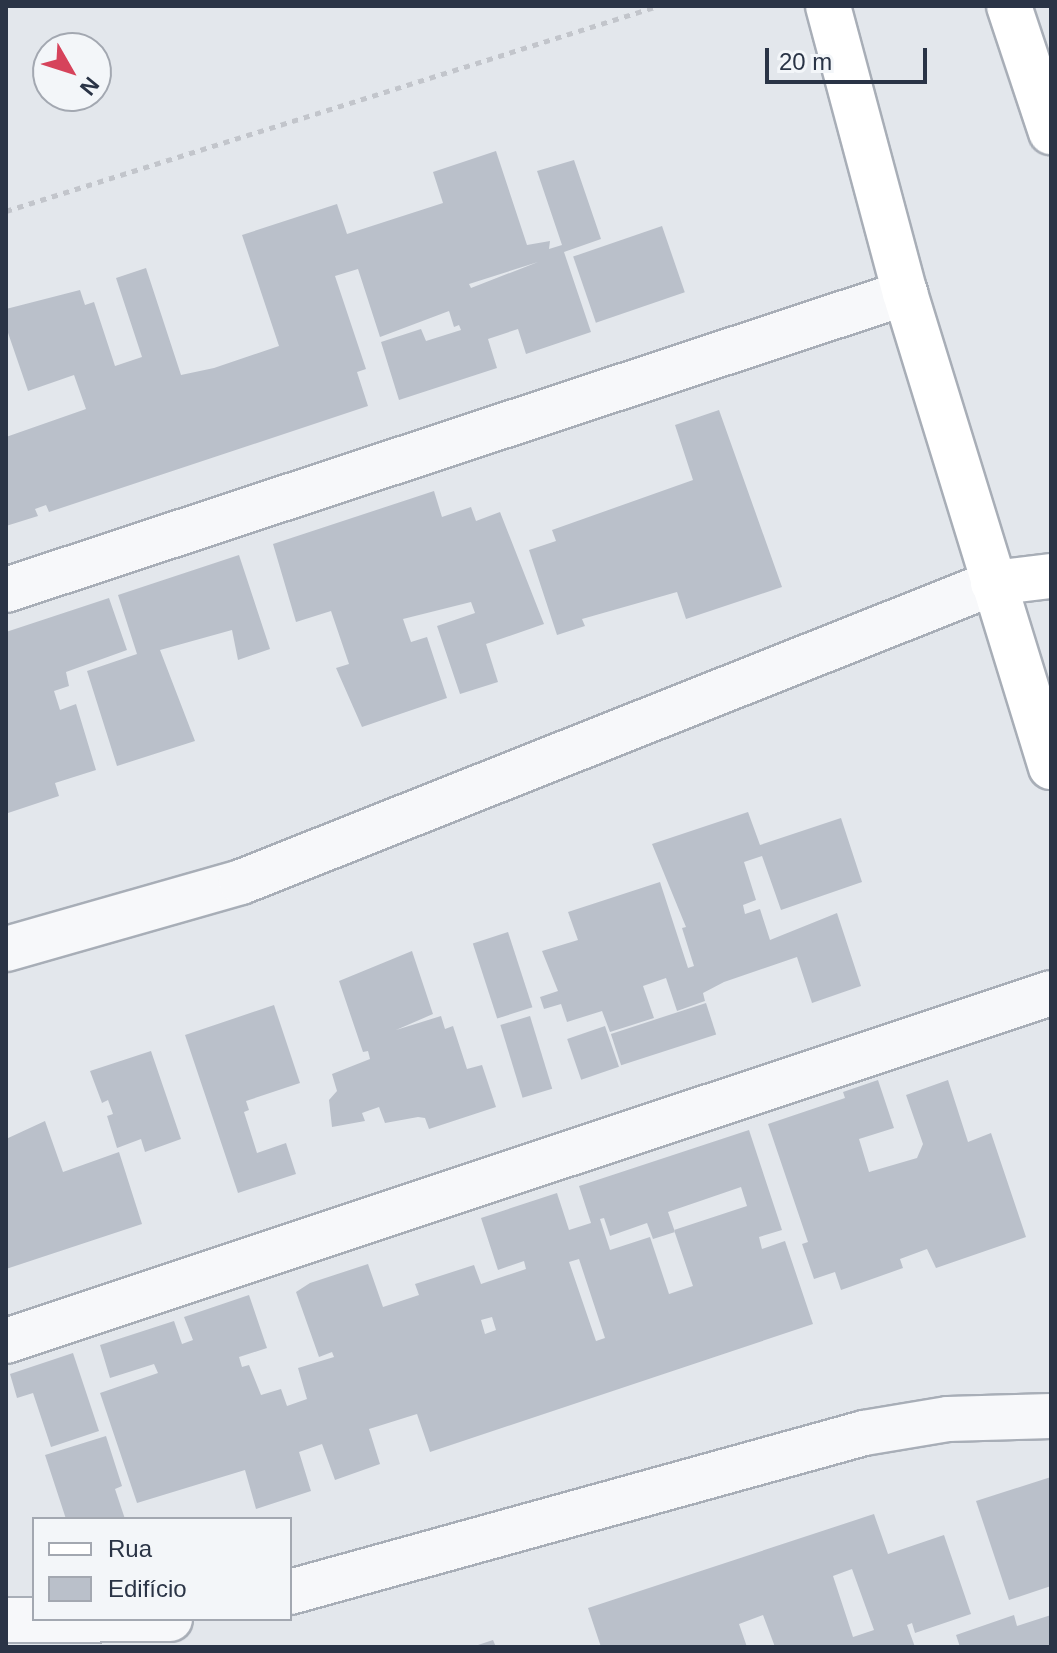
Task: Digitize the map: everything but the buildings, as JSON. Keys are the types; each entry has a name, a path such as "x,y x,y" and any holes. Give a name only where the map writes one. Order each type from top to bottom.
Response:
{"main road":[{"path":"828,6 905,293 993,583 1047,739"},
{"path":"1009,6 1051,132"},
{"path":"993,583 1051,576"}],"street":[{"path":"6,590 905,293"},
{"path":"6,949 241,882 993,583"},
{"path":"6,1341 1051,993"},
{"path":"292,1591 864,1433 948,1419 1051,1416"},
{"path":"6,1620 32,1620"}],"path":[{"path":"6,211 658,6"}]}
